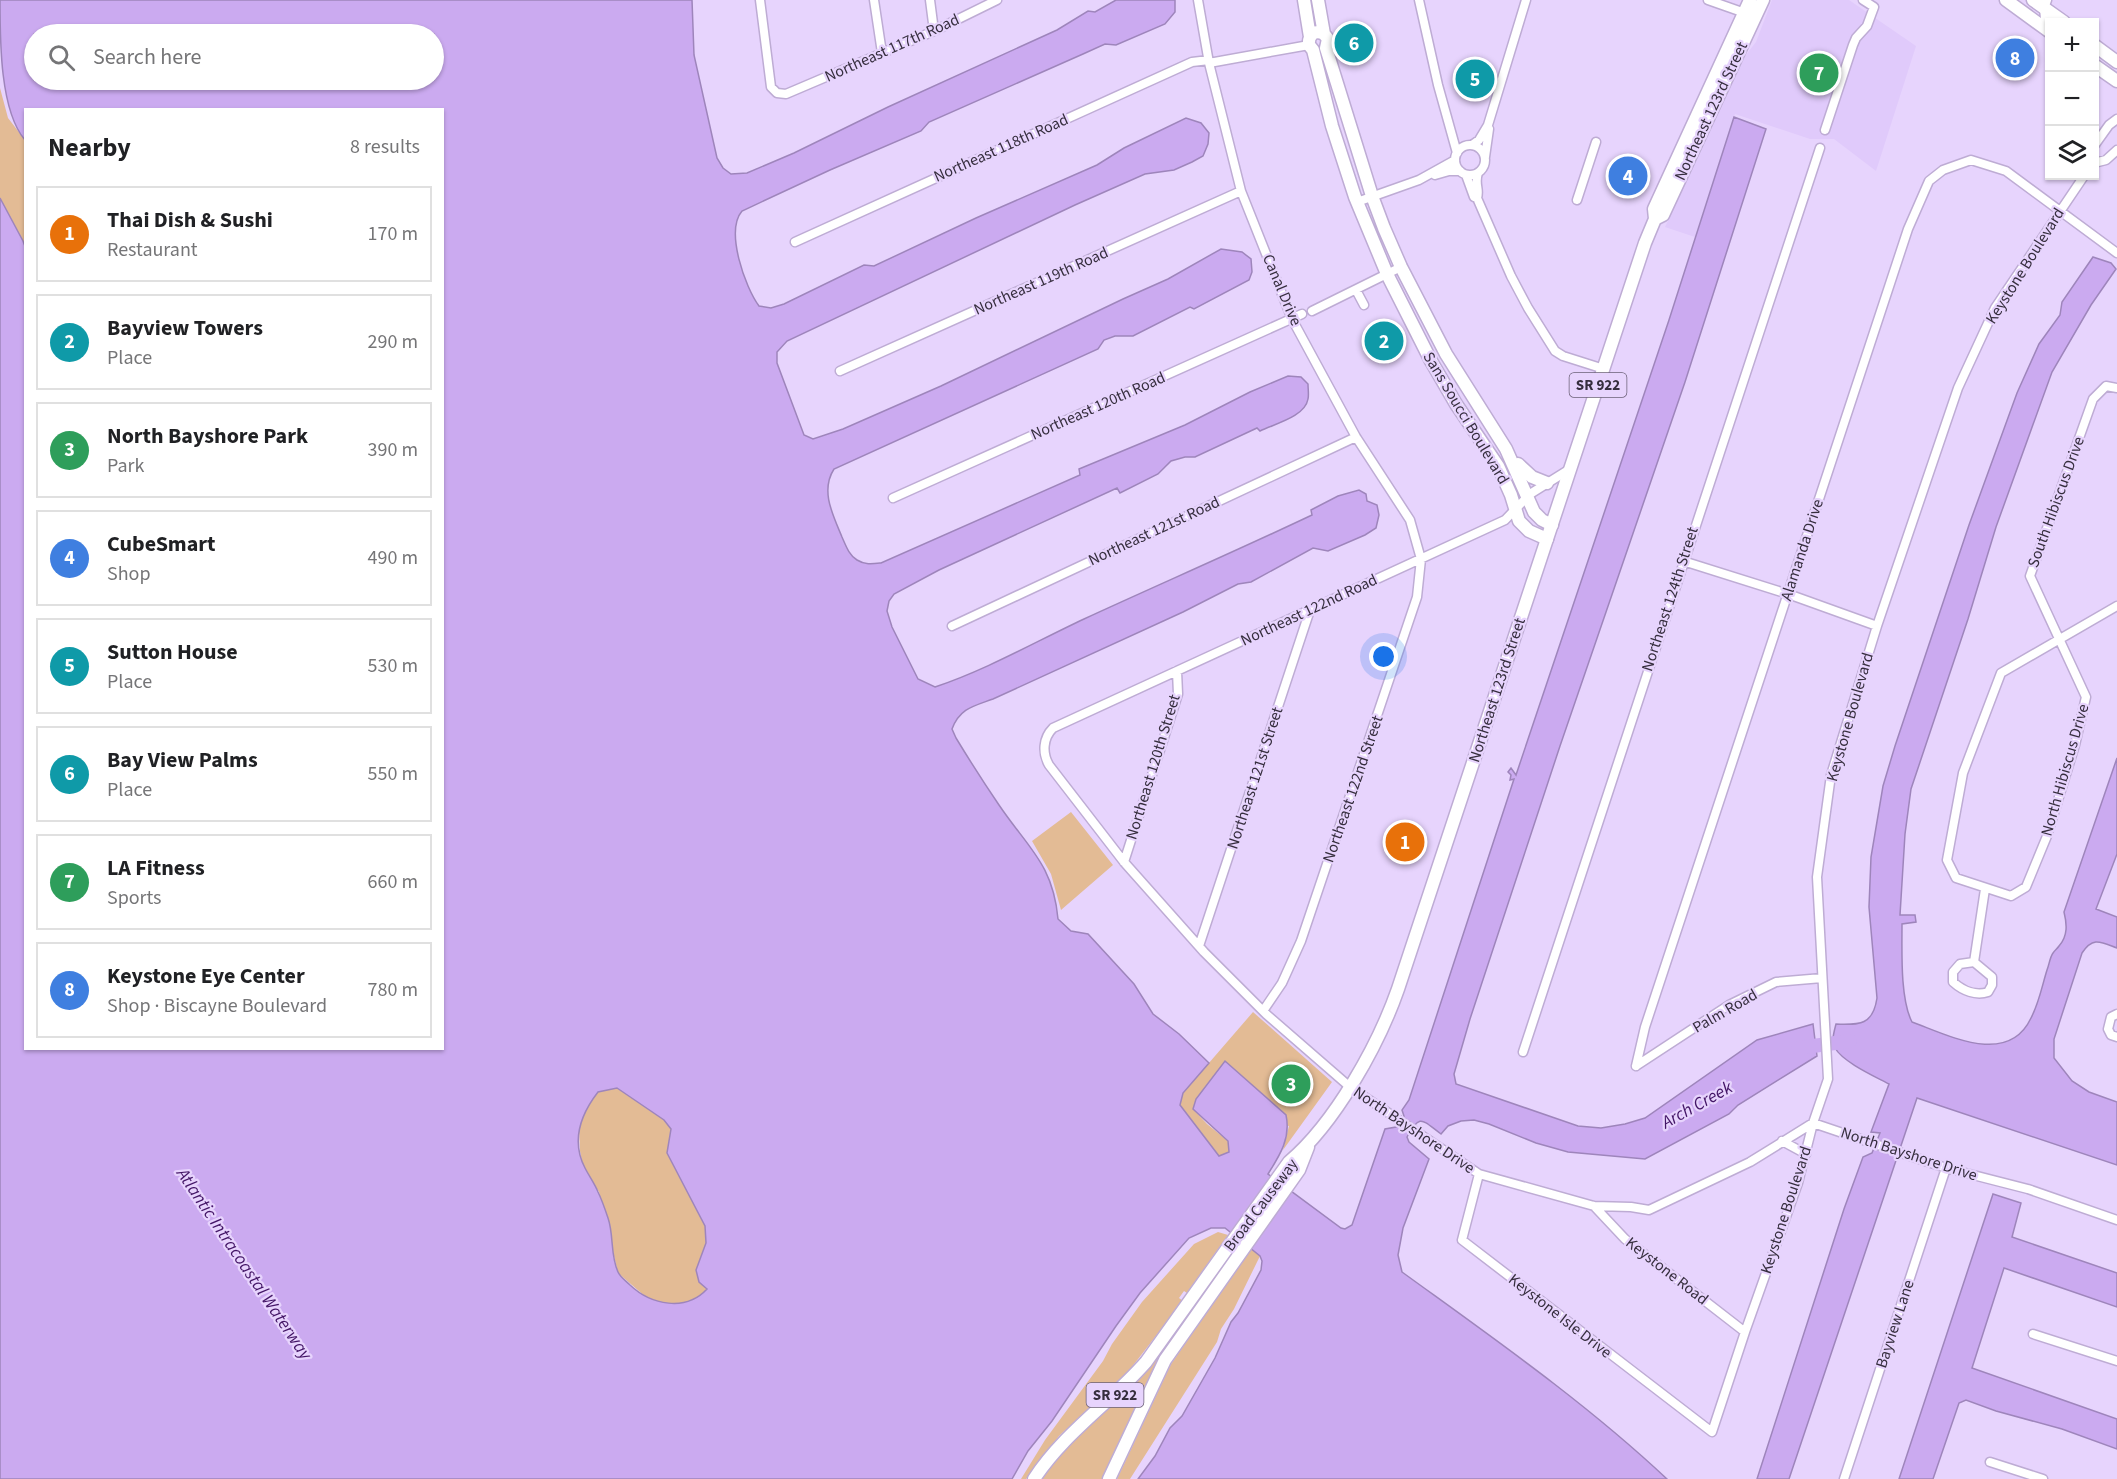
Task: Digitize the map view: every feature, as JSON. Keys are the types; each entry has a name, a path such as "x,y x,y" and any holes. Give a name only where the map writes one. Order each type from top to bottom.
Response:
{"main road":[{"path":"1304,0 1314,45"},
{"path":"1314,45 1316,32 1324,34 1318,0"},
{"name":"Northeast 123rd Street","path":"1308,1146 1350,1087 1372,1050 1392,1007 1655,219 1654,208 1708,105 1715,77 1750,0"},
{"name":"Northeast 123rd Street","path":"1708,105 1718,95 1762,0"},
{"path":"2006,0 2045,28"},
{"path":"2033,0 2046,4 2060,18"},
{"name":"Sans Soucci Boulevard","path":"1314,45 1383,228 1401,267 1446,354 1506,449 1539,518 1552,525"},
{"name":"Sans Soucci Boulevard","path":"1314,45 1332,126 1357,202 1387,274 1431,361 1456,404 1498,465 1519,521 1533,533 1547,539"},
{"path":"2099,49 2117,62"},
{"path":"2099,68 2117,81"},
{"path":"1715,77 1718,95"},
{"path":"1506,449 1528,475 1547,483"},
{"name":"Broad Causeway","path":"1034,1479 1066,1438 1121,1389 1146,1362 1234,1250 1285,1178 1289,1162 1308,1146"},
{"name":"Broad Causeway","path":"1109,1479 1165,1360 1234,1250"}],"street":[{"name":"Northeast 117th Road","path":"760,0 771,87 777,93 786,94 934,31 984,3 997,0"},
{"path":"874,0 882,52"},
{"path":"930,0 934,31"},
{"name":"Canal Drive","path":"1198,0 1209,62 1241,191 1292,319 1356,437 1410,520 1421,559"},
{"path":"1419,0 1435,74 1450,127 1449,131 1457,147 1456,156 1511,276 1555,351 1563,356 1604,369"},
{"path":"1432,174 1479,140 1488,126 1526,0"},
{"path":"1708,0 1745,14"},
{"path":"1825,130 1853,45 1856,38 1868,26 1874,7 1863,0"},
{"name":"Northeast 118th Road","path":"795,242 1192,62 1209,62 1314,45"},
{"path":"2099,139 2109,125 2117,119"},
{"path":"1477,198 1475,183 1478,173 1484,166 1488,126"},
{"path":"1450,127 1454,129 1461,142 1480,149 1485,157"},
{"path":"1577,200 1596,142"},
{"name":"Northeast 124th Street","path":"1523,1052 1820,148"},
{"path":"2099,162 2106,160 2117,150"},
{"name":"Alamanda Drive","path":"1636,1066 1645,1027 1908,229 1929,181 1943,170 1971,160 2006,171 2117,253"},
{"path":"1357,202 1432,174 1478,173"},
{"name":"Keystone Boulevard","path":"1712,1432 1798,1183 1813,1123 1828,1079 1817,877 1831,775 1877,626 1958,388 1995,309 2081,180"},
{"name":"Northeast 119th Road","path":"840,371 1241,191"},
{"path":"1312,310 1401,267"},
{"path":"1356,290 1364,305"},
{"name":"Northeast 120th Road","path":"893,498 1302,314"},
{"name":"South Hibiscus Drive","path":"2059,641 2030,576 2093,399 2106,386 2117,388"},
{"name":"Northeast 121st Road","path":"952,626 1356,437"},
{"name":"Northeast 122nd Road","path":"1045,743 1049,732 1059,725 1505,520 1527,497 1570,469"},
{"name":"Northeast 122nd Street","path":"1263,1011 1282,983 1301,941 1417,597 1421,559"},
{"path":"1683,561 1788,594 1877,626"},
{"path":"1974,962 1984,889 1956,878 1947,860 1964,773 2001,673 2117,606"},
{"name":"Northeast 121st Street","path":"1199,946 1310,610"},
{"name":"North Hibiscus Drive","path":"1984,889 2011,896 2026,887 2047,836 2086,697 2059,641"},
{"name":"Northeast 120th Street","path":"1124,862 1178,693 1177,671"},
{"name":"North Bayshore Drive","path":"1045,743 1044,754 1049,765 1124,862 1199,946 1263,1011 1350,1087 1479,1174 1594,1206 1649,1210 1750,1162 1813,1123 1946,1168 2028,1189 2117,1220"},
{"path":"1974,962 1992,977 1992,985 1988,992 1980,995 1960,989 1953,982 1953,972 1960,964 1974,962"},
{"name":"Palm Road","path":"1636,1066 1729,1005 1776,982 1822,978"},
{"path":"2117,1014 2111,1017 2108,1029 2111,1035 2117,1037"},
{"path":"1782,1141 1806,1154"},
{"name":"Bayview Lane","path":"1844,1479 1946,1168"},
{"name":"Keystone Isle Drive","path":"1479,1174 1462,1240 1712,1432"},
{"name":"Keystone Road","path":"1594,1206 1624,1239 1745,1332"},
{"path":"2033,1334 2117,1361"},
{"path":"1990,1461 2043,1479"}],"shaded area":[{"path":"1772,0 1849,0 1916,46 1876,171 1834,139 1810,139 1735,114 1695,237 1665,227 1745,56 1756,42"},
{"path":"0,88 8,118 24,139 24,245 0,198"},
{"path":"1071,812 1113,865 1061,910 1051,874 1032,841"},
{"path":"1253,1012 1332,1082 1283,1150 1289,1126 1193,1109 1228,1141 1229,1152 1219,1157 1180,1105 1183,1093"},
{"path":"617,1088 664,1120 671,1129 667,1153 705,1226 706,1243 696,1270 699,1282 708,1289 700,1298 684,1303 666,1304 647,1298 618,1273 599,1192 583,1166 579,1129 586,1107 598,1092"},
{"path":"1218,1232 1228,1235 1187,1293 1184,1291 1179,1298 1183,1301 1128,1372 1059,1436 1026,1479 1021,1479 1045,1440 1103,1361 1112,1344 1142,1302 1194,1244"},
{"path":"1233,1249 1235,1251 1173,1339 1103,1479 1039,1479 1060,1453 1112,1403"},
{"path":"1251,1249 1260,1256 1234,1309 1221,1329 1217,1342 1130,1479 1117,1479 1171,1364"}],"water":[{"name":"Atlantic Intracoastal Waterway","path":"0,0 692,0 694,55 717,158 723,168 731,174 747,173 794,153 888,107 1057,30 1088,11 1095,12 1116,0 1175,0 1175,12 1165,24 1116,45 1105,44 929,122 921,131 742,211 737,220 736,245 743,273 759,306 771,308 784,304 864,265 874,266 1097,165 1124,148 1186,118 1201,123 1209,133 1208,144 1203,156 1192,162 1174,170 1145,174 787,341 777,352 777,363 804,435 813,439 843,429 941,386 1168,279 1221,249 1242,252 1251,259 1252,272 1249,280 1194,309 1190,307 1133,336 1115,336 1104,340 1098,349 834,469 830,477 828,494 835,520 852,556 863,563 881,563 1080,475 1079,469 1185,425 1250,392 1288,376 1301,377 1308,384 1306,405 1288,419 1260,431 1257,428 1195,457 1171,461 1158,474 1120,493 1117,488 939,570 894,594 889,601 887,611 892,627 918,679 935,687 992,664 1084,619 1312,515 1311,510 1338,496 1359,490 1366,494 1367,501 1377,505 1379,515 1376,528 1365,535 1328,551 1313,548 1251,582 1238,584 1183,612 974,706 959,716 952,729 988,788 1045,870 1051,884 1058,919 1071,931 1088,934 1134,984 1153,1014 1179,1034 1209,1063 1183,1093 1180,1105 1219,1156 1229,1152 1228,1141 1193,1109 1196,1099 1225,1061 1286,1115 1286,1139 1268,1174 1345,1229 1352,1225 1385,1129 1396,1127 1404,1116 1402,1110 1409,1100 1514,779 1510,780 1511,775 1508,772 1511,768 1516,775 1669,320 1734,117 1766,129 1685,382 1560,746 1454,1074 1456,1084 1578,1126 1601,1128 1645,1118 1757,1040 1813,1024 1817,1056 1738,1105 1729,1114 1645,1159 1568,1152 1474,1120 1461,1121 1448,1126 1441,1134 1425,1122 1418,1122 1407,1137 1409,1142 1429,1159 1403,1228 1398,1255 1402,1272 1571,1397 1667,1479 1138,1479 1155,1456 1170,1428 1182,1416 1261,1270 1260,1256 1225,1228 1211,1228 1189,1238 1140,1293 1052,1421 1028,1451 1012,1479 0,1479 0,198 24,244 24,1050 444,1050 444,108 24,108 24,138 17,127 6,94 1,55","holes":["617,1088 664,1120 671,1129 667,1153 705,1226 706,1243 696,1270 699,1282 707,1289 699,1296 679,1303 668,1303 648,1297 638,1292 619,1274 608,1218 597,1189 581,1158 578,1138 587,1109 598,1092"]},
{"path":"2093,257 2111,263 2116,269 2091,305 2052,372 1996,527 1911,789 1905,834 1900,915 1915,915 1916,922 1902,924 1905,1001 1912,1022 1976,1043 1993,1044 2008,1041 2021,1033 2036,1006 2052,955 2064,938 2066,925 2064,912 2117,758 2117,854 2096,909 2117,917 2117,948 2102,942 2094,942 2082,953 2054,1039 2054,1058 2072,1081 2089,1092 2117,1102 2117,1165 1917,1098 1789,1479 1757,1479 1844,1209 1863,1157 1872,1153 1880,1133 1871,1132 1889,1084 1845,1058 1835,1048 1833,1039 1836,1024 1858,1023 1869,1018 1877,998 1869,907 1871,857 1883,786 1969,525 2017,393 2039,344 2060,315 2062,302"},
{"path":"1993,1194 2021,1203 2012,1237 2117,1273 2117,1307 2004,1268 1972,1368 2117,1419 2117,1449 2062,1429 1996,1411 1966,1400 1959,1403 1933,1479 1899,1479"}],"waterway":[{"name":"Arch Creek","path":"1798,1048 1850,1041"}],"place":[{"name":"Bay View Palms","path":"1354,43"},
{"name":"Keystone Eye Center","path":"2015,58"},
{"name":"LA Fitness","path":"1819,73"},
{"name":"Sutton House","path":"1475,79"},
{"name":"CubeSmart","path":"1628,176"},
{"name":"Bayview Towers","path":"1384,341"},
{"name":"Thai Dish & Sushi","path":"1405,842"},
{"name":"North Bayshore Park","path":"1291,1084"}]}
